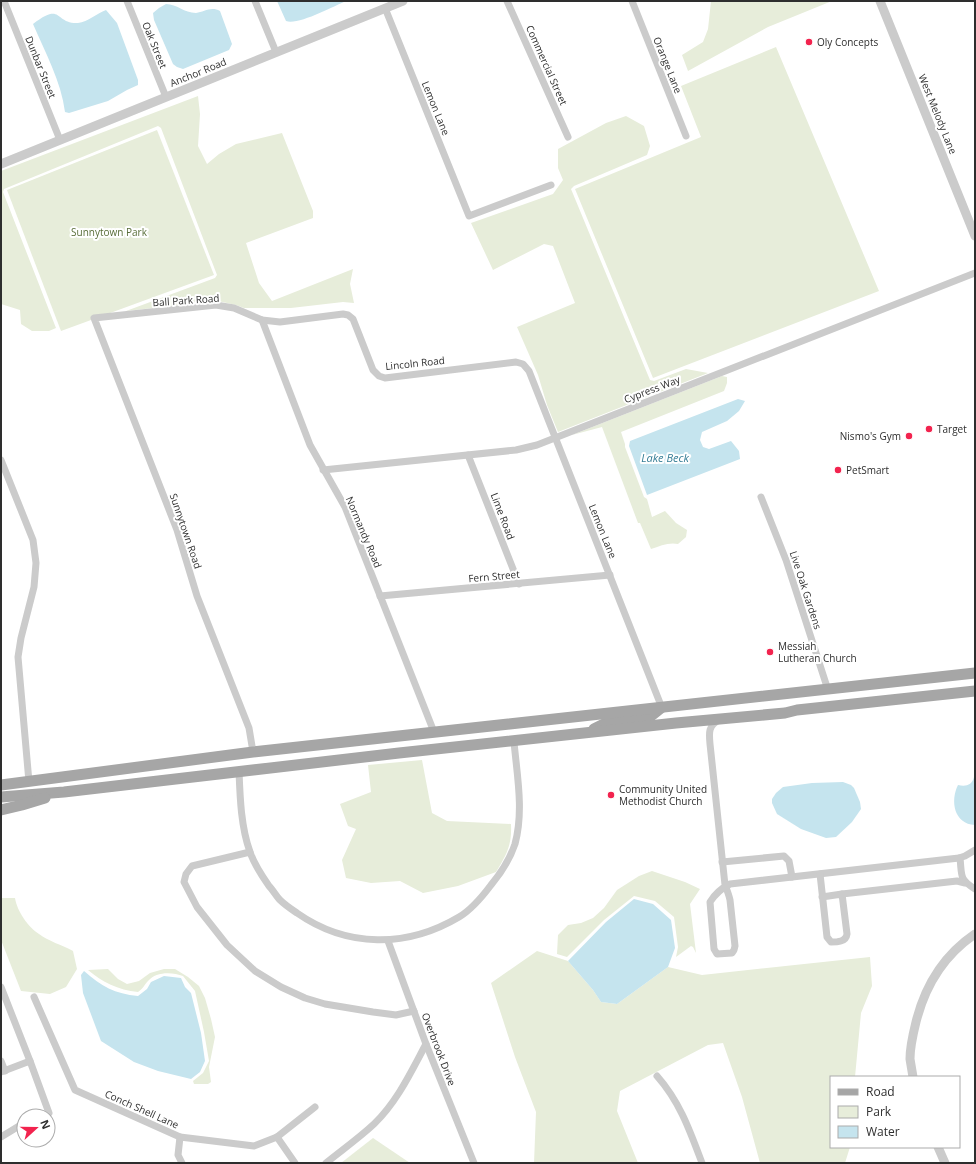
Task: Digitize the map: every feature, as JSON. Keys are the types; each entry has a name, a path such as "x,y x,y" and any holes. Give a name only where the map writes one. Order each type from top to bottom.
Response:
{"main road":[{"path":"1,785 252,752 975,674"},
{"path":"1,798 676,723 785,714 815,702 828,690"},
{"path":"797,710 975,691"},
{"path":"676,723 680,715 687,712 730,707 748,698"},
{"path":"584,734 608,722 646,718 662,708"},
{"path":"514,742 523,733 541,721"},
{"path":"399,753 426,740 434,732"},
{"path":"219,774 248,759 252,752"},
{"path":"1,810 64,792"}],"street":[{"name":"Dunbar Street","path":"4,1 60,140"},
{"name":"Oak Street","path":"126,1 166,97"},
{"path":"255,1 276,52"},
{"name":"Anchor Road","path":"1,164 276,52 384,5 403,1"},
{"name":"Commercial Street","path":"507,1 568,137"},
{"name":"Orange Lane","path":"632,1 686,136"},
{"name":"West Melody Lane","path":"880,1 975,236"},
{"name":"Lemon Lane","path":"384,5 469,216 551,185"},
{"name":"Cypress Way","path":"323,470 516,450 537,445 975,273"},
{"name":"Ball Park Road","path":"94,318 216,305 234,308 262,320 280,322 343,314 348,315"},
{"name":"Lincoln Road","path":"348,315 353,319 373,370 379,376 385,378 516,362 523,364"},
{"name":"Sunnytown Road","path":"94,318 177,530 197,596 249,728 252,752"},
{"name":"Normandy Road","path":"262,320 310,445 345,507 434,732"},
{"name":"Lemon Lane","path":"523,364 529,370 662,708"},
{"name":"Lime Road","path":"468,455 519,584"},
{"path":"1,460 33,540 36,563 34,587 21,638 18,657 29,782"},
{"name":"Live Oak Gardens","path":"761,498 786,560 828,690"},
{"name":"Fern Street","path":"380,596 519,584 610,574"},
{"path":"723,718 713,724 710,730 711,759 722,862 726,886 730,900 735,946 732,953 716,953 714,949 710,904 712,899 726,886 735,883 960,858 975,850"},
{"path":"239,771 243,822 250,852 262,876 280,900 306,919 330,932 374,941 388,941 414,936 439,928 460,917 476,902 500,873 513,850 518,828 519,810 514,742"},
{"path":"250,852 192,866 186,874 184,882 197,908 227,945 255,971 281,987 305,998 329,1005 396,1015 414,1011"},
{"path":"722,862 784,856 789,861 792,877"},
{"path":"960,858 962,877 965,883"},
{"path":"820,874 828,939 832,942 841,941 847,934 842,894"},
{"path":"822,897 957,881 965,883 975,889"},
{"path":"913,1076 910,1058 912,1036 920,1007 928,988 940,967 949,956 963,942 975,934"},
{"name":"Overbrook Drive","path":"388,941 426,1044 474,1163"},
{"path":"2,991 47,1108"},
{"name":"Conch Shell Lane","path":"34,997 75,1090 180,1137 254,1146 277,1137 315,1107"},
{"path":"326,1163 374,1124 384,1113 410,1074 426,1044"},
{"path":"1,1061 3,1072 30,1061"},
{"path":"657,1076 678,1104 702,1163"},
{"path":"1,1137 16,1128"},
{"path":"180,1137 178,1155 182,1163"},
{"path":"277,1137 295,1163"},
{"path":"938,1148 945,1163"}],"green space":[{"path":"711,1 832,1 768,27 688,71 682,55 703,42 708,29"},
{"path":"776,47 879,291 653,378 575,189 701,137 681,86"},
{"path":"198,96 200,114 198,146 207,164 219,154 236,144 282,133 313,211 313,218 246,243 259,283 272,301 353,269 350,284 354,303 343,302 291,308 244,308 218,301 126,311 215,278 217,275 161,128 158,126 4,189 3,192 56,328 49,331 32,331 21,324 20,310 1,304 1,171"},
{"path":"626,116 644,126 650,146 647,155 574,186 571,189 650,380 654,381 686,369 708,373 558,432 547,405 538,375 517,327 575,303 553,246 544,244 493,270 471,223 553,194 563,180 558,168 558,149 606,123"},
{"name":"Sunnytown Park","path":"157,130 214,275 61,331 7,190"},
{"path":"722,376 727,377 727,383 724,391 621,432 625,447 644,497 647,499 652,517 665,511 676,523 687,530 686,537 678,544 668,544 651,549 640,523 638,523 602,427 572,435"},
{"path":"422,760 432,813 447,821 511,824 510,844 496,872 458,886 423,893 400,881 371,883 346,878 342,860 356,829 348,826 340,804 371,792 368,765"},
{"path":"652,871 685,882 700,889 690,904 696,953 691,946 676,957 678,947 674,917 655,901 634,896 604,920 567,957 557,954 558,935 568,925 581,923 593,918 604,908 617,890 639,876"},
{"path":"1,898 15,898 16,903 27,923 35,931 47,939 73,951 77,969 66,987 50,994 21,991 1,940"},
{"path":"537,951 568,961 593,990 601,1002 617,1004 668,967 702,975 870,957 872,986 861,1013 855,1076 830,1076 830,1148 850,1148 845,1163 760,1163 742,1097 723,1043 708,1045 620,1091 617,1111 638,1163 534,1163 536,1112 515,1057 491,983"},
{"path":"108,969 118,979 127,984 139,981 150,973 164,969 175,969 199,986 205,998 215,1037 209,1067 211,1082 208,1084 194,1084 193,1081 203,1073 209,1061 195,991 183,976 170,973 155,975 138,992 111,985 88,970"},
{"path":"373,1138 410,1163 341,1163"}],"water":[{"path":"277,1 346,1 307,18 291,22 286,21"},
{"path":"166,4 174,5 192,13 211,9 220,11 232,44 229,50 183,69 177,67 173,64 154,20 153,13"},
{"path":"106,10 117,23 138,80 138,85 108,101 69,113 65,112 56,78 33,24 49,14 58,15 70,22 78,23"},
{"name":"Lake Beck","path":"738,399 745,401 739,411 727,421 702,432 700,440 703,447 709,449 731,441 739,451 740,459 647,495 629,446 630,441"},
{"path":"974,777 975,825 962,821 958,816 954,804 954,798 958,785 968,785 972,782"},
{"path":"843,782 854,788 860,802 861,809 852,822 836,837 826,838 801,829 777,814 772,803 772,799 776,793 783,787 812,783"},
{"path":"634,899 653,904 671,920 675,948 668,967 617,1004 601,1002 593,990 568,961 606,922"},
{"path":"84,971 102,985 115,991 138,996 147,989 151,982 164,976 181,978 185,987 191,993 201,1033 205,1061 200,1072 191,1079 158,1071 134,1062 101,1041 83,993 81,975"}],"place":[{"name":"Oly Concepts","path":"809,42"},
{"name":"Target","path":"929,429"},
{"name":"Nismo's Gym","path":"909,436"},
{"name":"PetSmart","path":"838,470"},
{"name":"Messiah Lutheran Church","path":"770,652"},
{"name":"Community United Methodist Church","path":"611,795"}]}
